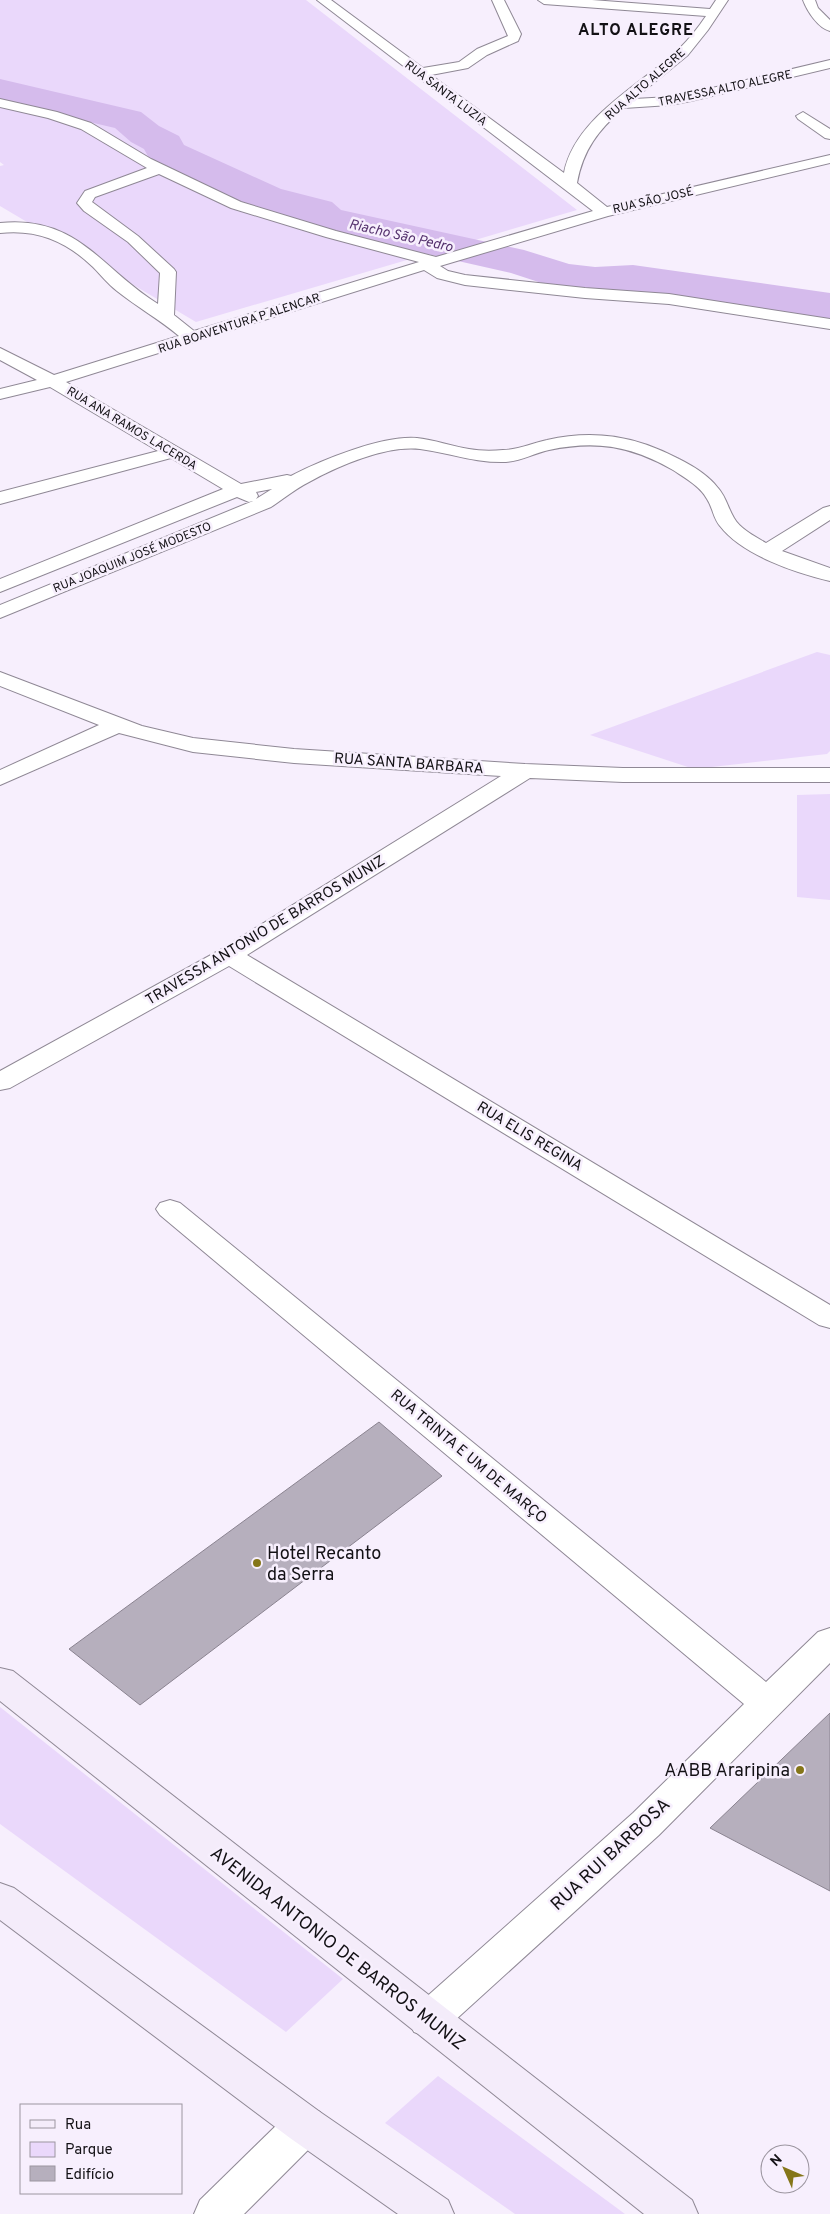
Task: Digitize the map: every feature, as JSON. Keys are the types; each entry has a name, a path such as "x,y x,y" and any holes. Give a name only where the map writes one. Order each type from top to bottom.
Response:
{"main road":[{"name":"AVENIDA ANTONIO DE BARROS MUNIZ","path":"0,1681 428,2020 677,2214"},
{"path":"0,1899 305,2124 433,2214"}],"street":[{"name":"RUA SANTA LUZIA","path":"323,0 569,184"},
{"path":"419,73 463,65 482,52 514,38 515,34 498,0"},
{"path":"544,0 714,13"},
{"name":"RUA ALTO ALEGRE","path":"569,184 570,170 575,156 602,121 619,104 682,52 714,13 722,0"},
{"path":"809,0 812,9 830,27"},
{"name":"TRAVESSA ALTO ALEGRE","path":"619,104 677,100 830,64"},
{"path":"0,103 34,110 86,126 158,169 236,205 432,263 443,275 465,280 584,293 669,299 830,324"},
{"path":"803,116 830,135"},
{"name":"RUA SÃO JOSÉ","path":"478,249 604,212 830,159"},
{"path":"158,169 90,194 84,202 95,213 133,239 168,272 166,316"},
{"path":"569,184 604,212"},
{"path":"0,228 32,226 43,229 72,243 86,252 121,286 166,316 192,338"},
{"name":"RUA BOAVENTURA P ALENCAR","path":"0,394 52,381 478,249"},
{"name":"RUA ANA RAMOS LACERDA","path":"0,353 52,381 236,490 264,503"},
{"path":"303,478 354,457 384,448 412,443 436,445 466,454 510,456 573,440 598,438 622,441 673,463 710,488 718,501 720,512 728,524 766,552 830,575"},
{"path":"0,498 174,452"},
{"name":"RUA JOAQUIM JOSÉ MODESTO","path":"0,586 236,490 303,478"},
{"name":"RUA JOAQUIM JOSÉ MODESTO","path":"0,612 264,503 303,478"},
{"path":"766,552 830,512"},
{"path":"133,532 162,545"},
{"name":"RUA SANTA BARBARA","path":"0,678 118,724 193,745 257,752 525,771 623,775 830,775"},
{"path":"0,778 118,724"},
{"name":"TRAVESSA ANTONIO DE BARROS MUNIZ","path":"0,1082 229,954 525,771"},
{"name":"RUA ELIS REGINA","path":"229,954 830,1318"},
{"name":"RUA TRINTA E UM DE MARÇO","path":"170,1209 768,1703"},
{"name":"RUA RUI BARBOSA","path":"428,2020 646,1824 830,1641"},
{"path":"215,2214 305,2124"}],"green space":[{"path":"0,0 306,0 577,210 196,322 0,206 0,166 4,165 0,162"},
{"path":"817,652 830,655 830,751 827,754 694,769 590,735"},
{"path":"830,794 830,900 797,897 797,795"},
{"path":"0,1707 343,1979 286,2032 0,1824"},
{"path":"438,2076 625,2214 515,2214 385,2123"}],"building":[{"name":"Hotel Recanto da Serra","path":"379,1422 442,1476 140,1705 69,1649"},
{"name":"AABB Araripina","path":"830,1713 830,1891 710,1828"}],"waterway":[{"name":"Riacho São Pedro","path":"0,90 128,120 145,134 165,144 163,150 266,198 317,211 327,219 524,263 563,277 595,280 633,278 830,307"}],"place":[{"name":"Hotel Recanto da Serra","path":"257,1563"},
{"name":"AABB Araripina","path":"800,1770"}],"district":[{"name":"ALTO ALEGRE","path":"636,29"}]}
